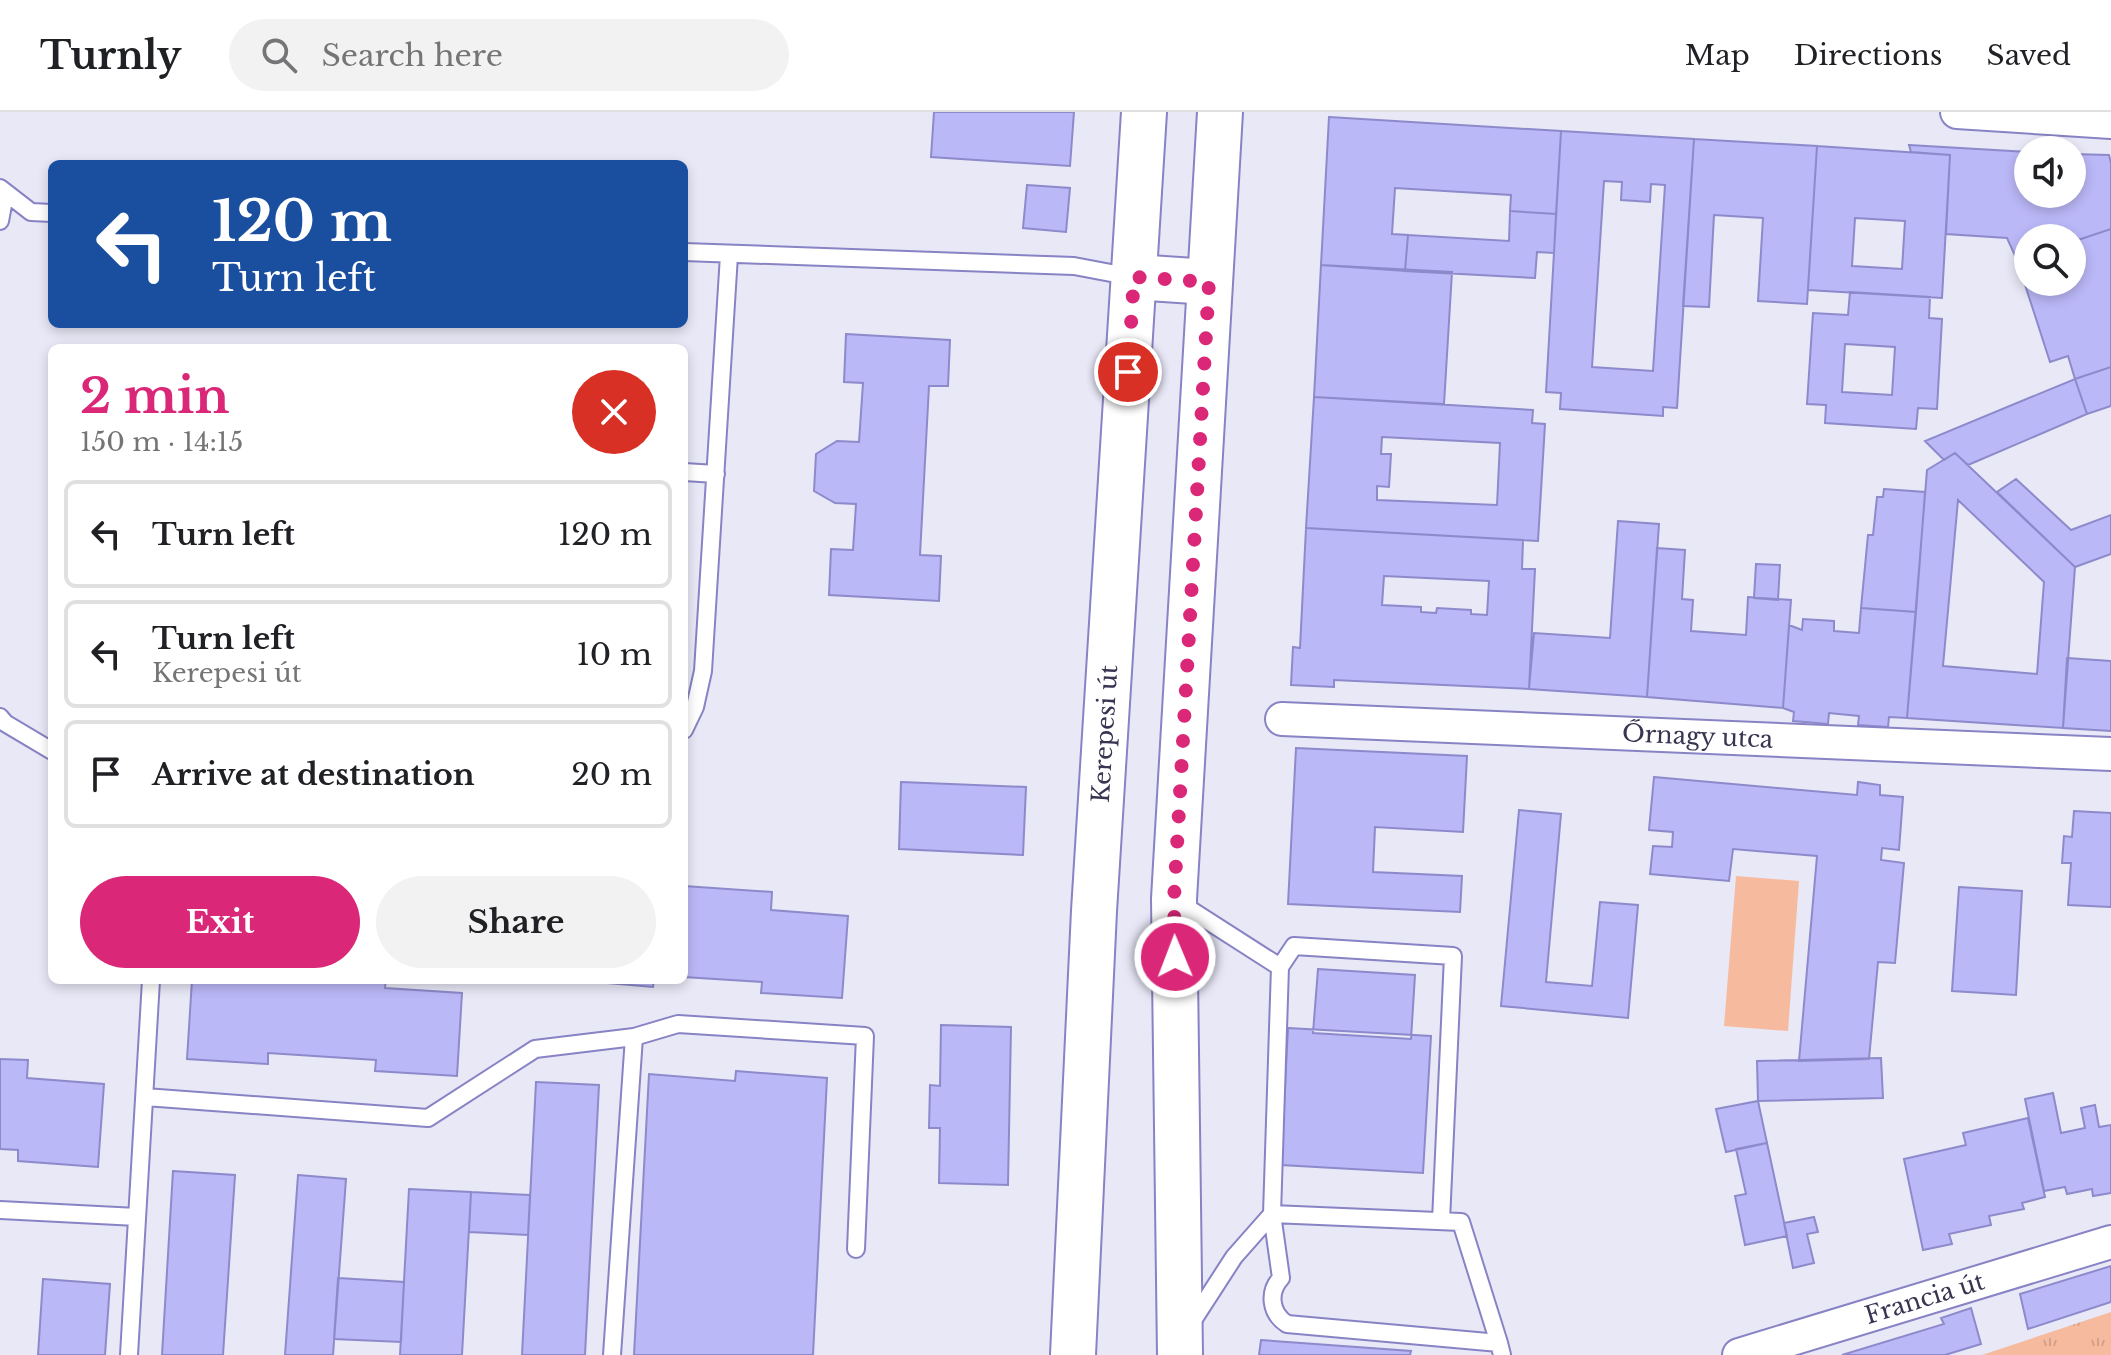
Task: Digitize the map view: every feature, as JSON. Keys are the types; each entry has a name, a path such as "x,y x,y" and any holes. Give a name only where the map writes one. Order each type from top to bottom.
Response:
{"main road":[{"name":"Kerepesi út","path":"1073,1355 1094,911 1144,112"},
{"path":"1180,1347 1174,899 1220,112"},
{"path":"1134,277 1209,282"}],"street":[{"path":"1957,112 2111,122"},
{"name":"Őrnagy utca","path":"1282,719 2111,754"},
{"name":"Francia út","path":"1739,1355 2111,1242"}],"lane":[{"path":"2,191 31,212 48,213"},
{"path":"0,221 2,191"},
{"path":"688,252 1074,266 1134,277"},
{"path":"688,722 695,707 703,671 729,255"},
{"path":"688,472 716,474"},
{"path":"0,717 48,749"},
{"path":"1174,899 1280,967"},
{"path":"1272,1214 1461,1222 1500,1349 1287,1324 1277,1316 1272,1300 1273,1291 1281,1278 1272,1214 1280,967 1294,946 1453,956 1441,1221"},
{"path":"129,1355 151,984"},
{"path":"145,1097 428,1118 535,1049 634,1037 678,1024 865,1036 856,1249"},
{"path":"612,1355 634,1037"},
{"path":"0,1210 137,1217"},
{"path":"1180,1347 1234,1257 1272,1214"}],"green space":[{"path":"1736,876 1799,881 1788,1031 1724,1026"},
{"path":"2111,1312 2111,1355 1982,1355"}],"building":[{"path":"934,112 1074,112 1070,166 931,157"},
{"path":"1329,117 1561,131 1556,214 1510,211 1511,195 1395,188 1392,234 1408,235 1405,271 1321,265"},
{"path":"1561,131 1694,139 1677,408 1663,407 1663,416 1560,409 1561,393 1546,392","holes":["1604,181 1622,182 1621,200 1650,202 1651,184 1665,185 1653,371 1592,367"]},
{"path":"1694,139 1817,146 1807,304 1758,301 1763,218 1714,215 1709,307 1683,306"},
{"path":"1909,145 2014,151 2014,208 2086,208 2086,154 2109,155 2111,229 2086,237 2086,224 2014,224 2014,253 2007,238 1946,234 1950,155 1911,152"},
{"path":"1817,146 1950,155 1942,298 1808,290","holes":["1855,218 1905,221 1902,269 1852,266"]},
{"path":"1027,185 1070,188 1066,232 1023,228"},
{"path":"1510,211 1556,214 1554,253 1537,252 1535,278 1405,271 1408,235 1509,241"},
{"path":"2111,229 2111,367 2075,379 2068,356 2050,362 2029,296 2086,296 2086,237"},
{"path":"1321,265 1452,272 1444,404 1314,397"},
{"path":"1850,292 1930,297 1929,318 1942,319 1937,409 1918,408 1916,429 1825,423 1826,405 1807,404 1813,313 1848,315","holes":["1845,344 1895,347 1892,395 1842,392"]},
{"path":"846,334 950,340 948,386 929,386 920,555 941,556 939,601 829,595 831,549 853,550 856,504 835,503 814,491 816,454 837,441 859,442 863,383 844,382"},
{"path":"2111,367 2111,406 2087,414 2075,379"},
{"path":"2075,379 2087,414 1968,465 1955,453 1944,460 1925,441"},
{"path":"1314,397 1533,410 1532,423 1545,424 1538,541 1306,528","holes":["1382,437 1500,443 1497,505 1377,500 1377,486 1389,487 1391,454 1381,454"]},
{"path":"1955,453 2075,567 2063,728 1907,718 1927,470","holes":["1958,500 2044,582 2037,674 1943,666"]},
{"path":"2016,479 2071,530 2111,515 2111,554 2075,567 1997,492"},
{"path":"1884,489 1925,492 1916,612 1861,608 1868,535 1873,535 1877,497 1883,497"},
{"path":"1618,521 1659,524 1647,697 1529,689 1534,633 1610,638"},
{"path":"1306,528 1523,540 1522,569 1535,569 1529,689 1334,680 1334,687 1291,685 1293,647 1300,648","holes":["1384,576 1489,581 1487,615 1471,614 1471,610 1437,608 1436,613 1421,612 1421,607 1382,605"]},
{"path":"1657,548 1685,550 1682,599 1693,600 1691,631 1746,635 1748,597 1791,600 1783,708 1647,697"},
{"path":"1756,564 1780,565 1778,600 1754,598"},
{"path":"1861,608 1916,612 1907,718 1889,717 1888,727 1858,725 1859,716 1829,713 1828,724 1793,721 1794,712 1783,708 1789,625 1802,630 1803,619 1834,621 1834,631 1859,633"},
{"path":"2067,658 2111,661 2111,731 2063,728"},
{"path":"1296,748 1467,756 1463,832 1375,827 1373,872 1462,876 1460,912 1288,904"},
{"path":"1654,777 1857,795 1858,782 1880,785 1880,795 1903,797 1899,850 1882,848 1881,860 1904,863 1895,963 1878,962 1869,1059 1799,1061 1817,856 1733,849 1729,881 1650,874 1653,846 1672,847 1673,832 1649,830"},
{"path":"901,782 1026,787 1023,855 899,849"},
{"path":"1519,810 1561,814 1546,982 1592,986 1600,902 1638,905 1628,1018 1501,1006"},
{"path":"2074,811 2111,813 2111,907 2068,905 2071,863 2062,863 2064,836 2072,837"},
{"path":"688,886 772,892 771,910 848,916 842,998 761,993 762,982 688,977"},
{"path":"1959,887 2022,891 2016,995 1952,991"},
{"path":"1318,969 1415,975 1411,1039 1313,1033"},
{"path":"192,984 386,984 385,988 462,993 457,1076 375,1071 376,1060 268,1053 268,1064 187,1059"},
{"path":"618,984 653,984 653,987"},
{"path":"941,1025 1011,1027 1008,1185 939,1183 940,1128 929,1128 930,1085 940,1086"},
{"path":"1288,1028 1431,1036 1423,1173 1281,1165"},
{"path":"1881,1058 1883,1098 1758,1101 1757,1061"},
{"path":"0,1059 28,1060 27,1078 104,1084 98,1167 18,1161 18,1150 0,1149"},
{"path":"736,1071 827,1078 813,1355 634,1355 649,1074 735,1081"},
{"path":"536,1082 599,1085 585,1355 522,1355"},
{"path":"2053,1093 2061,1133 2085,1128 2081,1108 2095,1105 2099,1127 2111,1125 2111,1193 2093,1196 2092,1189 2067,1194 2065,1187 2044,1191 2025,1099"},
{"path":"1758,1101 1767,1143 1726,1152 1716,1109"},
{"path":"2028,1118 2045,1197 2022,1203 2024,1209 1989,1216 1991,1225 1949,1234 1952,1244 1923,1250 1904,1159 1966,1145 1963,1133"},
{"path":"1767,1143 1787,1236 1745,1245 1735,1196 1746,1194 1736,1149"},
{"path":"173,1171 235,1175 223,1355 162,1355"},
{"path":"298,1175 346,1179 333,1355 285,1355"},
{"path":"409,1189 471,1192 462,1355 400,1355"},
{"path":"471,1192 530,1195 528,1235 469,1232"},
{"path":"1814,1217 1818,1232 1807,1234 1814,1263 1793,1268 1784,1223"},
{"path":"2111,1266 2111,1302 2028,1329 2020,1294"},
{"path":"338,1278 404,1282 401,1342 334,1339"},
{"path":"43,1279 110,1284 105,1355 38,1355"},
{"path":"1971,1308 1981,1344 1945,1355 1842,1355 1944,1324 1941,1318"},
{"path":"1261,1340 1411,1351 1410,1355 1259,1355"}],"route":[{"path":"1128,372 1134,277 1209,282 1174,899 1175,957"}]}
